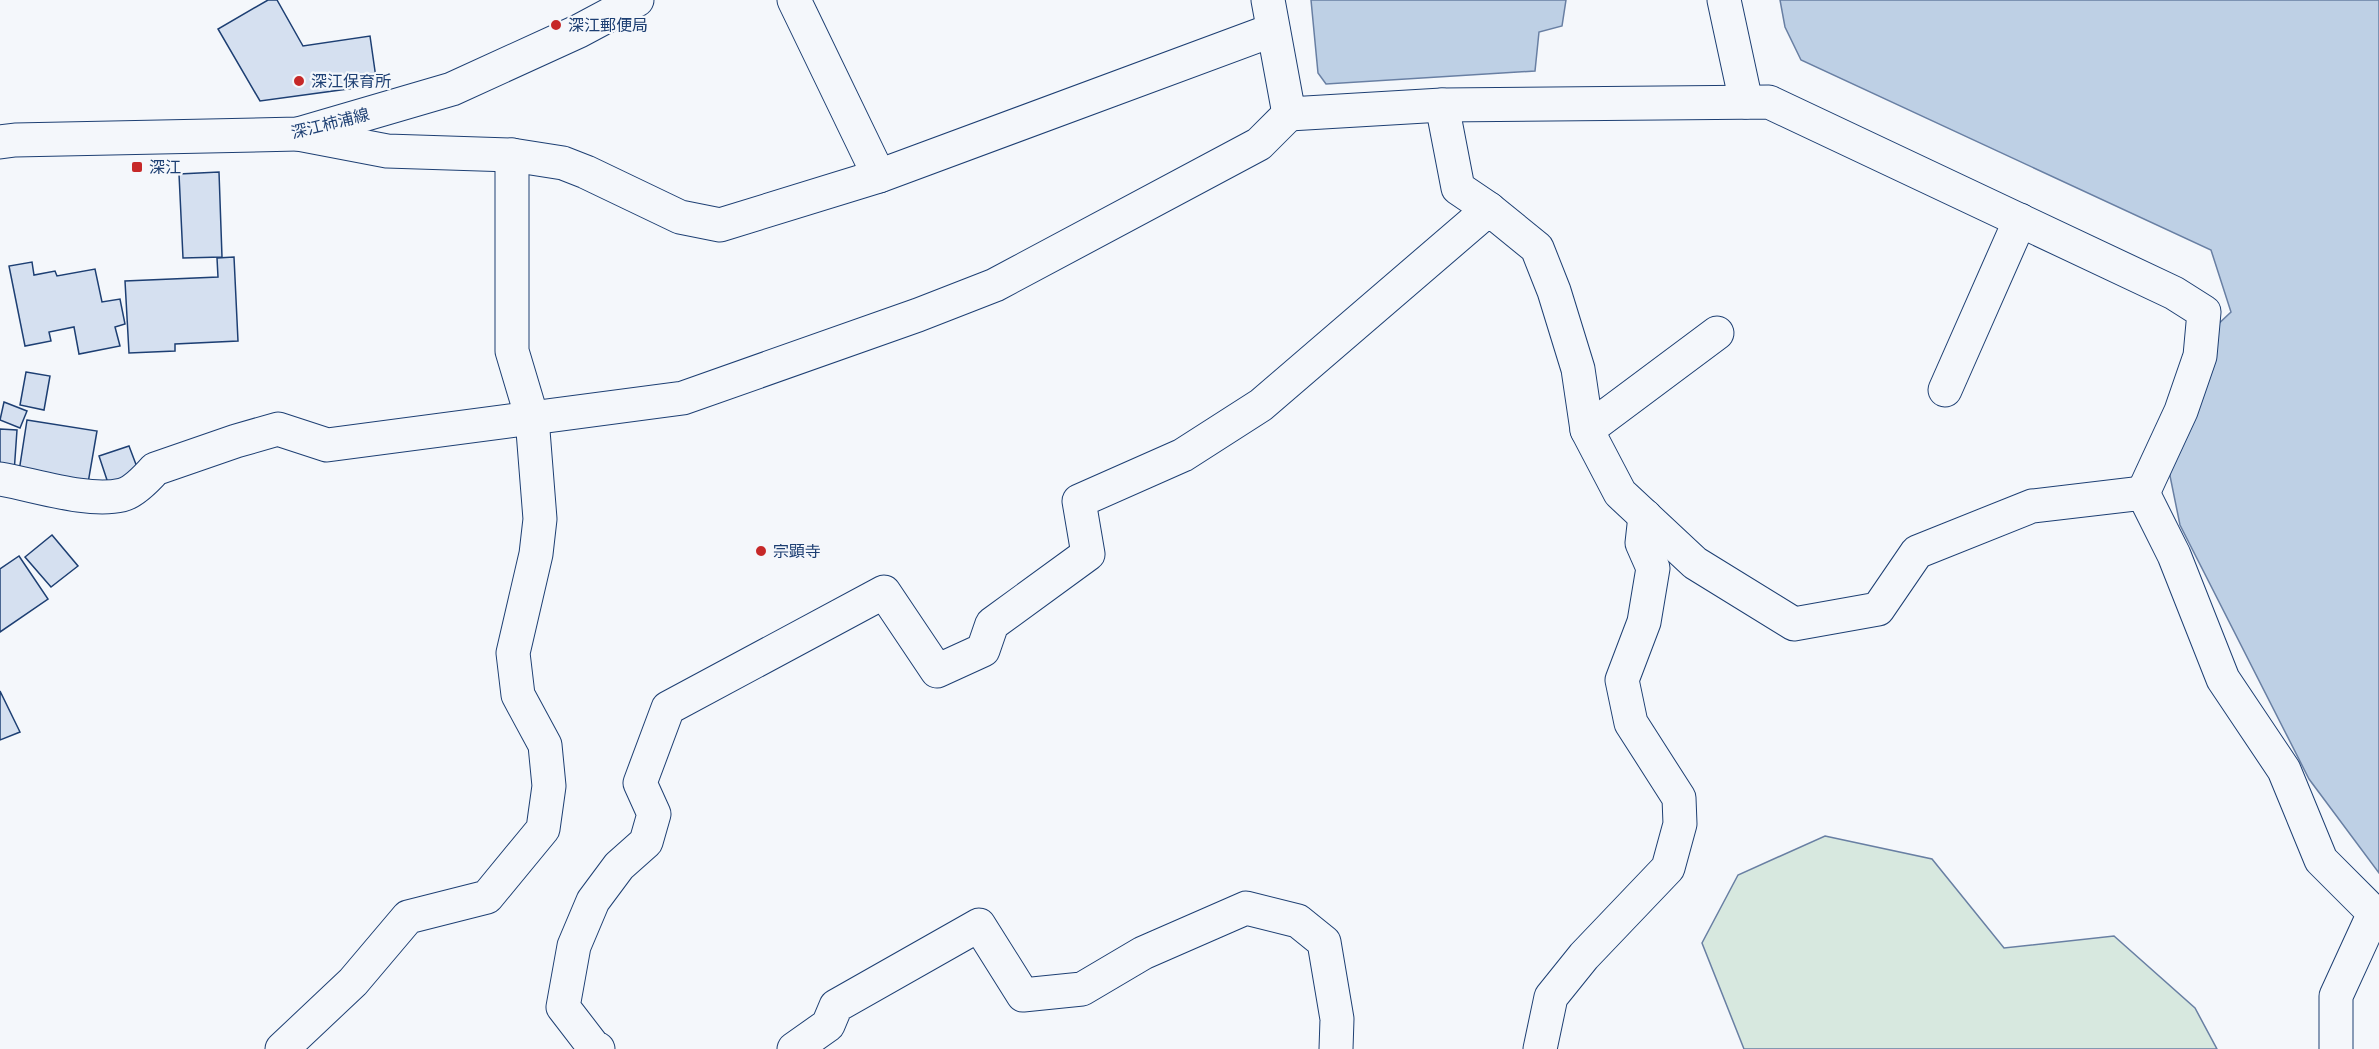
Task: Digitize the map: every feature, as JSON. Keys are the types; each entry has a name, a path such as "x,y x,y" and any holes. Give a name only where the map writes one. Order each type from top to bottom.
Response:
{"street":[{"name":"深江柿浦線","path":"0,142 298,134 452,90 579,31 637,0"},
{"path":"794,0 879,176"},
{"path":"1724,0 1746,102"},
{"path":"298,134 387,151 512,155 563,163 680,217 720,225 879,176 1270,15 1289,114"},
{"path":"0,479 82,496 123,495 147,478 155,469 278,429 327,445 683,398 918,315 994,285 1259,144 1289,114 1442,105 1769,102 2174,293 2204,312 2200,356 2181,411 2143,493"},
{"path":"1442,105 1458,188 1489,209 1537,248 1554,291 1578,369 1587,430 1620,493 1695,563 1794,624 1878,609 1917,552 2032,506 2143,493"},
{"path":"282,1049 353,982 408,917 487,897 543,829 549,786 545,745 518,695 513,653 536,554 540,519 532,418 512,351 512,155"},
{"path":"597,1049 563,1007 574,946 593,901 619,866 646,842 654,814 640,783 668,708 884,592 937,671 983,650 992,624 1088,554 1079,501 1183,455 1261,405 1489,209"},
{"path":"1945,390 2020,220"},
{"path":"1587,430 1717,333"},
{"path":"2143,493 2174,555 2223,678 2284,770 2321,860 2374,913 2336,996 2336,1049"},
{"path":"1540,1049 1551,997 1584,956 1668,868 1680,824 1679,798 1631,723 1622,680 1644,622 1653,568 1642,543 1645,516"},
{"path":"794,1049 828,1025 837,1006 979,925 1023,995 1082,989 1143,953 1246,908 1298,921 1324,942 1337,1019 1336,1049"}],"shaded area":[{"path":"1825,836 1932,859 2004,948 2114,936 2195,1008 2217,1049 1744,1049 1702,943 1738,875"}],"water":[{"path":"1311,0 1566,0 1562,26 1539,32 1535,71 1326,84 1318,73"},
{"path":"1780,0 2379,0 2379,873 2309,779 2180,525 2168,466 2213,329 2231,312 2211,250 1801,60 1785,27"}],"building":[{"path":"268,0 277,0 303,46 370,36 377,85 260,101 218,29"},
{"path":"219,172 222,257 183,258 179,174"},
{"path":"234,257 238,341 175,344 175,351 129,353 125,281 218,277 217,258"},
{"path":"32,262 34,275 55,271 57,276 95,269 102,302 120,299 125,324 115,327 120,346 79,354 74,327 49,332 51,341 25,346 9,266"},
{"path":"26,372 50,376 44,410 20,405"},
{"path":"4,402 27,411 20,428 0,420"},
{"path":"27,420 97,431 87,489 18,478"},
{"path":"0,429 17,430 14,473 0,472"},
{"path":"129,446 140,475 109,486 99,456"},
{"path":"52,535 78,566 51,587 25,557"},
{"path":"19,556 48,599 0,632 0,569"},
{"path":"0,691 20,732 0,740"}],"place":[{"name":"深江郵便局","path":"556,25"},
{"name":"深江保育所","path":"299,81"},
{"name":"深江","path":"137,167"},
{"name":"宗顕寺","path":"761,551"}]}
